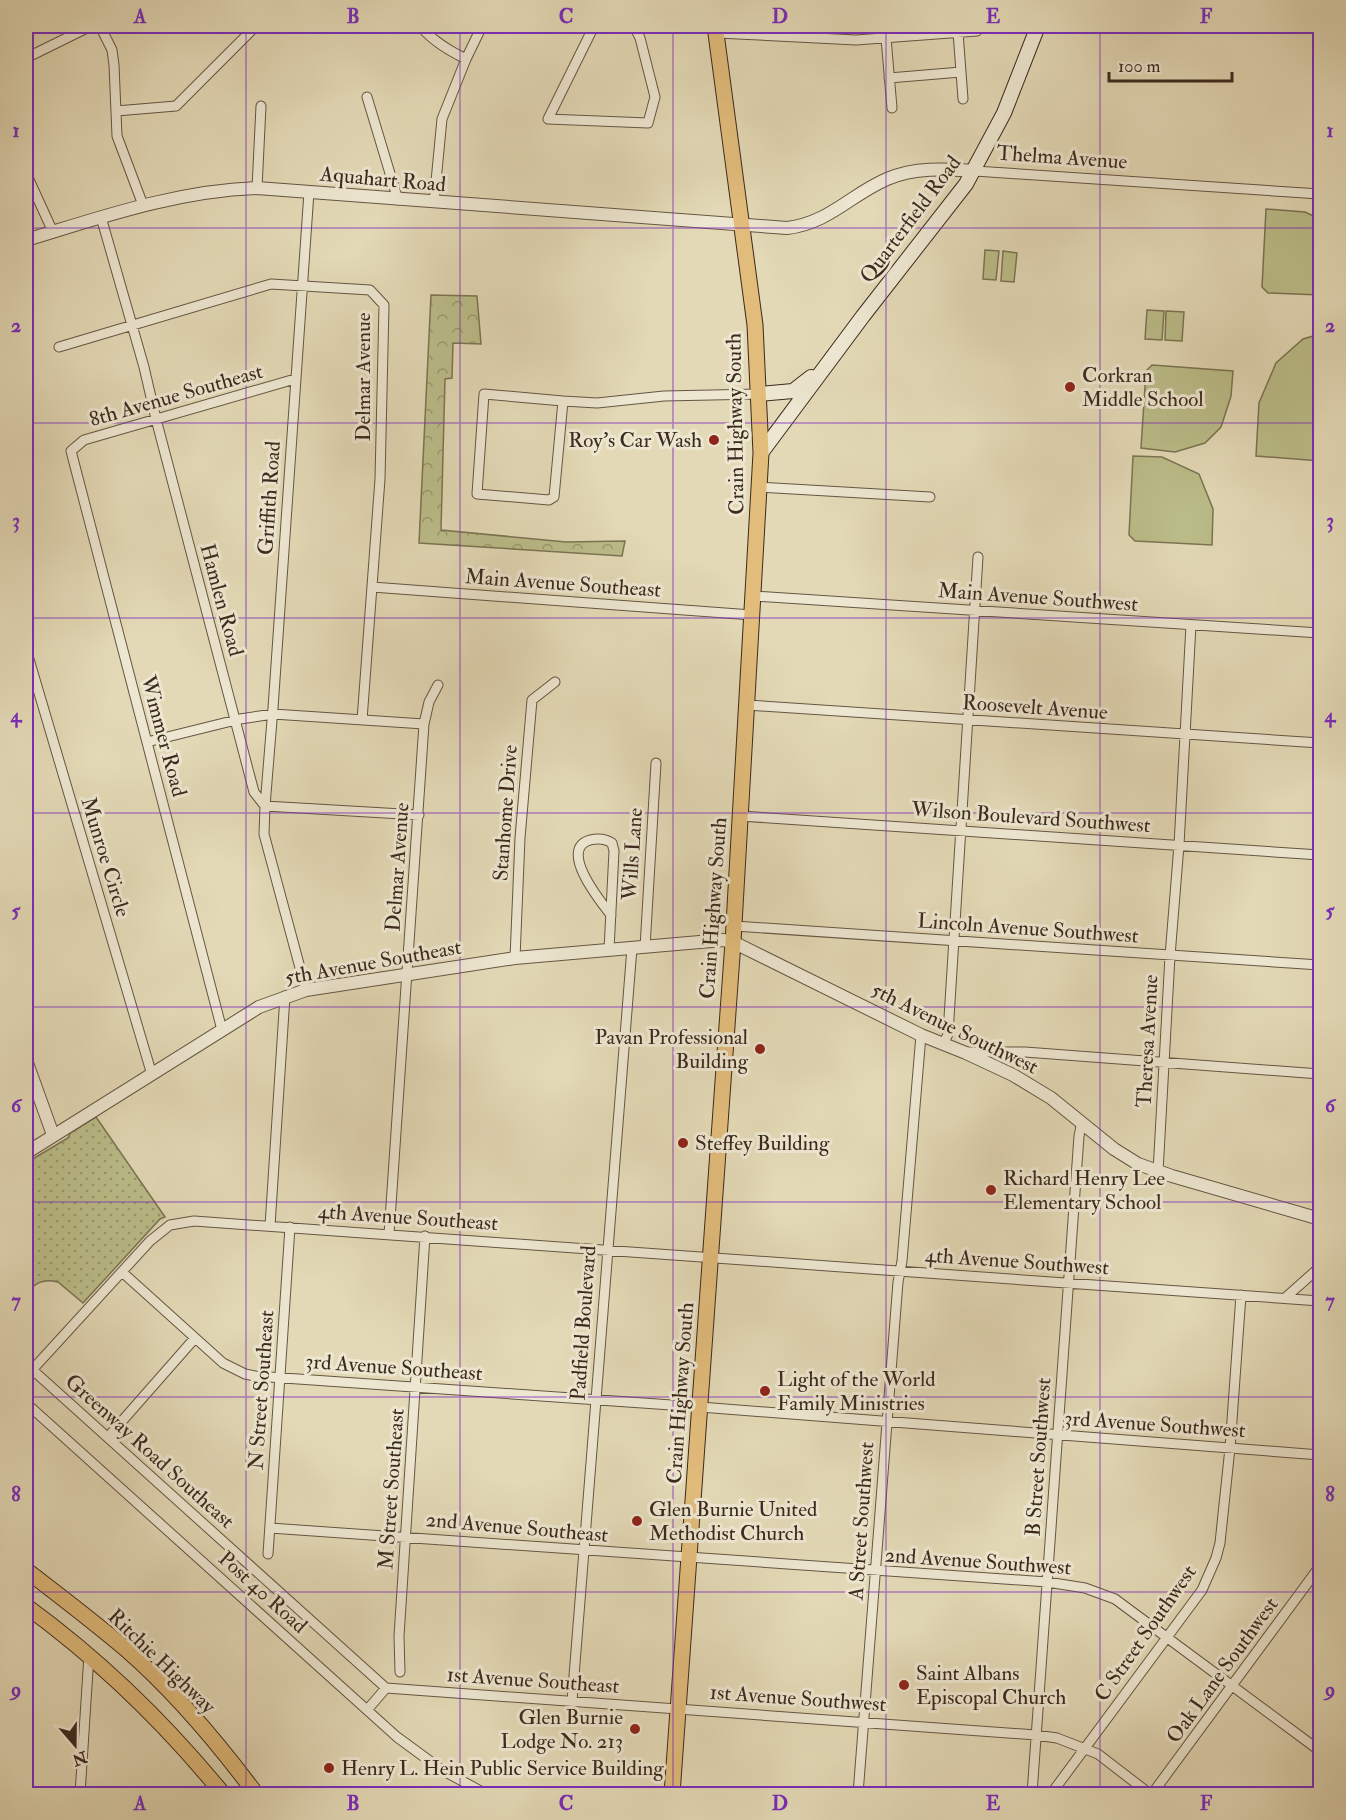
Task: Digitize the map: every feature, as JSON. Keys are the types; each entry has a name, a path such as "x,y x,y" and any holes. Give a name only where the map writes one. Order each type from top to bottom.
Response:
{"main road":[{"name":"Quarterfield Road","path":"760,453 975,171 1010,99 1038,26"},
{"name":"Crain Highway South","path":"672,1794 733,934 760,453 756,327 716,29"},
{"name":"Quarterfield Road","path":"759,394 793,391 828,362"},
{"name":"Ritchie Highway","path":"26,1570 129,1652 191,1714 256,1794"},
{"path":"26,1606 89,1655 133,1694 223,1794"},
{"path":"184,1748 213,1794"},
{"path":"239,1771 268,1794"}],"street":[{"path":"26,58 91,26"},
{"path":"100,26 112,50 117,136 143,205"},
{"path":"116,111 176,106 256,26"},
{"path":"420,26 436,41 466,59"},
{"path":"434,202 442,119 482,26"},
{"path":"594,26 548,119 648,123 655,97 640,38 634,26"},
{"path":"716,29 856,40 977,31 977,26"},
{"path":"958,32 963,99"},
{"path":"886,38 892,108"},
{"path":"890,78 961,72"},
{"path":"367,97 398,200"},
{"path":"256,188 261,106"},
{"name":"Thelma Avenue","path":"743,225 787,228 801,226 827,216 874,186 897,175 926,169 1320,194"},
{"path":"26,173 53,232"},
{"name":"Aquahart Road","path":"26,240 143,205 196,193 256,188 743,225"},
{"name":"Griffith Road","path":"265,806 309,192"},
{"name":"Hamlen Road","path":"101,217 144,367 254,792 265,806 264,834 306,990"},
{"path":"59,347 270,284 302,285"},
{"name":"Delmar Avenue","path":"302,285 370,290 384,305 380,478 362,720"},
{"name":"8th Avenue Southeast","path":"71,451 84,440 295,380"},
{"path":"563,401 554,497 549,500 477,494 484,394 597,403 664,396 759,394"},
{"name":"Wimmer Road","path":"71,451 222,1030"},
{"path":"759,487 930,497"},
{"path":"944,1043 948,1034 978,557"},
{"name":"Main Avenue Southeast","path":"372,587 752,615"},
{"name":"Main Avenue Southwest","path":"753,596 1320,633"},
{"name":"Theresa Avenue","path":"1158,1172 1191,625"},
{"name":"Munroe Circle","path":"26,648 152,1075"},
{"name":"Stanhome Drive","path":"515,958 520,838 532,700 555,682"},
{"name":"Delmar Avenue","path":"389,1234 424,724 429,702 438,685"},
{"name":"Roosevelt Avenue","path":"747,705 1320,743"},
{"path":"147,742 235,720 273,714 424,724"},
{"name":"Wills Lane","path":"638,947 656,763"},
{"path":"265,806 418,815"},
{"name":"Wilson Boulevard Southwest","path":"740,816 1320,855"},
{"name":"Wills Lane","path":"609,950 611,915 614,851 612,843 605,839 589,840 579,846 577,851 581,866 591,890 611,915"},
{"name":"5th Avenue Southeast","path":"26,1153 259,1007 285,996 306,990 515,958 723,940 733,934"},
{"name":"Lincoln Avenue Southwest","path":"733,934 954,940 1320,965"},
{"name":"5th Avenue Southwest","path":"733,934 921,1035 944,1043 1026,1082 1051,1098 1122,1154 1158,1172 1320,1219"},
{"name":"Padfield Boulevard","path":"572,1701 607,1249 638,947"},
{"path":"270,1226 285,996"},
{"name":"A Street Southwest","path":"858,1794 898,1282 901,1270 921,1035"},
{"path":"966,1053 1025,1052 1320,1074"},
{"path":"26,1060 53,1135"},
{"name":"B Street Southwest","path":"1032,1794 1068,1282 1082,1122"},
{"name":"4th Avenue Southeast","path":"29,1367 150,1241 175,1224 202,1221 711,1256"},
{"name":"N Street Southeast","path":"268,1554 290,1227"},
{"name":"M Street Southeast","path":"400,1672 399,1636 425,1236"},
{"name":"4th Avenue Southwest","path":"711,1256 1320,1301"},
{"path":"1285,1298 1320,1267"},
{"name":"3rd Avenue Southeast","path":"122,1272 223,1363 232,1369 250,1375 700,1407"},
{"name":"C Street Southwest","path":"1051,1794 1202,1590 1216,1558 1230,1448 1241,1295"},
{"path":"108,1437 195,1338"},
{"name":"Greenway Road Southeast","path":"29,1367 386,1688"},
{"name":"Post 40 Road","path":"26,1403 367,1710 419,1754 473,1792 486,1794"},
{"name":"3rd Avenue Southwest","path":"700,1407 1320,1455"},
{"name":"2nd Avenue Southeast","path":"270,1528 689,1558"},
{"name":"2nd Avenue Southwest","path":"689,1558 1047,1581 1101,1593 1115,1599 1168,1637 1320,1751"},
{"name":"Oak Lane Southwest","path":"1151,1794 1320,1566"},
{"path":"80,1794 89,1655"},
{"path":"367,1710 386,1688"},
{"name":"1st Avenue Southeast","path":"386,1688 678,1708"},
{"name":"1st Avenue Southwest","path":"678,1708 1057,1738 1098,1754 1151,1794"}],"green space":[{"path":"1266,209 1305,212 1320,219 1320,295 1268,293 1262,287"},
{"path":"985,250 999,251 996,280 983,279"},
{"path":"1003,251 1017,253 1014,282 1001,281"},
{"path":"431,295 477,296 481,344 453,343 452,378 445,379 441,530 566,542 625,541 622,556 419,543"},
{"path":"1147,310 1164,311 1162,340 1145,339"},
{"path":"1166,311 1184,312 1182,341 1165,340"},
{"path":"1320,334 1320,461 1256,456 1259,403 1276,363 1303,339"},
{"path":"1152,365 1233,371 1231,396 1221,427 1205,443 1175,452 1141,448 1146,371"},
{"path":"1133,456 1162,457 1199,474 1213,509 1212,545 1135,541 1129,535"},
{"path":"96,1117 165,1217 160,1219 83,1303 58,1282 53,1281 40,1282 26,1294 26,1163 68,1138 70,1133"}],"place":[{"name":"Corkran Middle School","path":"1070,387"},
{"name":"Roy's Car Wash","path":"714,440"},
{"name":"Pavan Professional Building","path":"760,1049"},
{"name":"Steffey Building","path":"683,1143"},
{"name":"Richard Henry Lee Elementary School","path":"991,1190"},
{"name":"Light of the World Family Ministries","path":"765,1391"},
{"name":"Glen Burnie United Methodist Church","path":"637,1521"},
{"name":"Saint Albans Episcopal Church","path":"904,1685"},
{"name":"Glen Burnie Lodge No. 213","path":"635,1729"},
{"name":"Henry L. Hein Public Service Building","path":"329,1768"}]}
